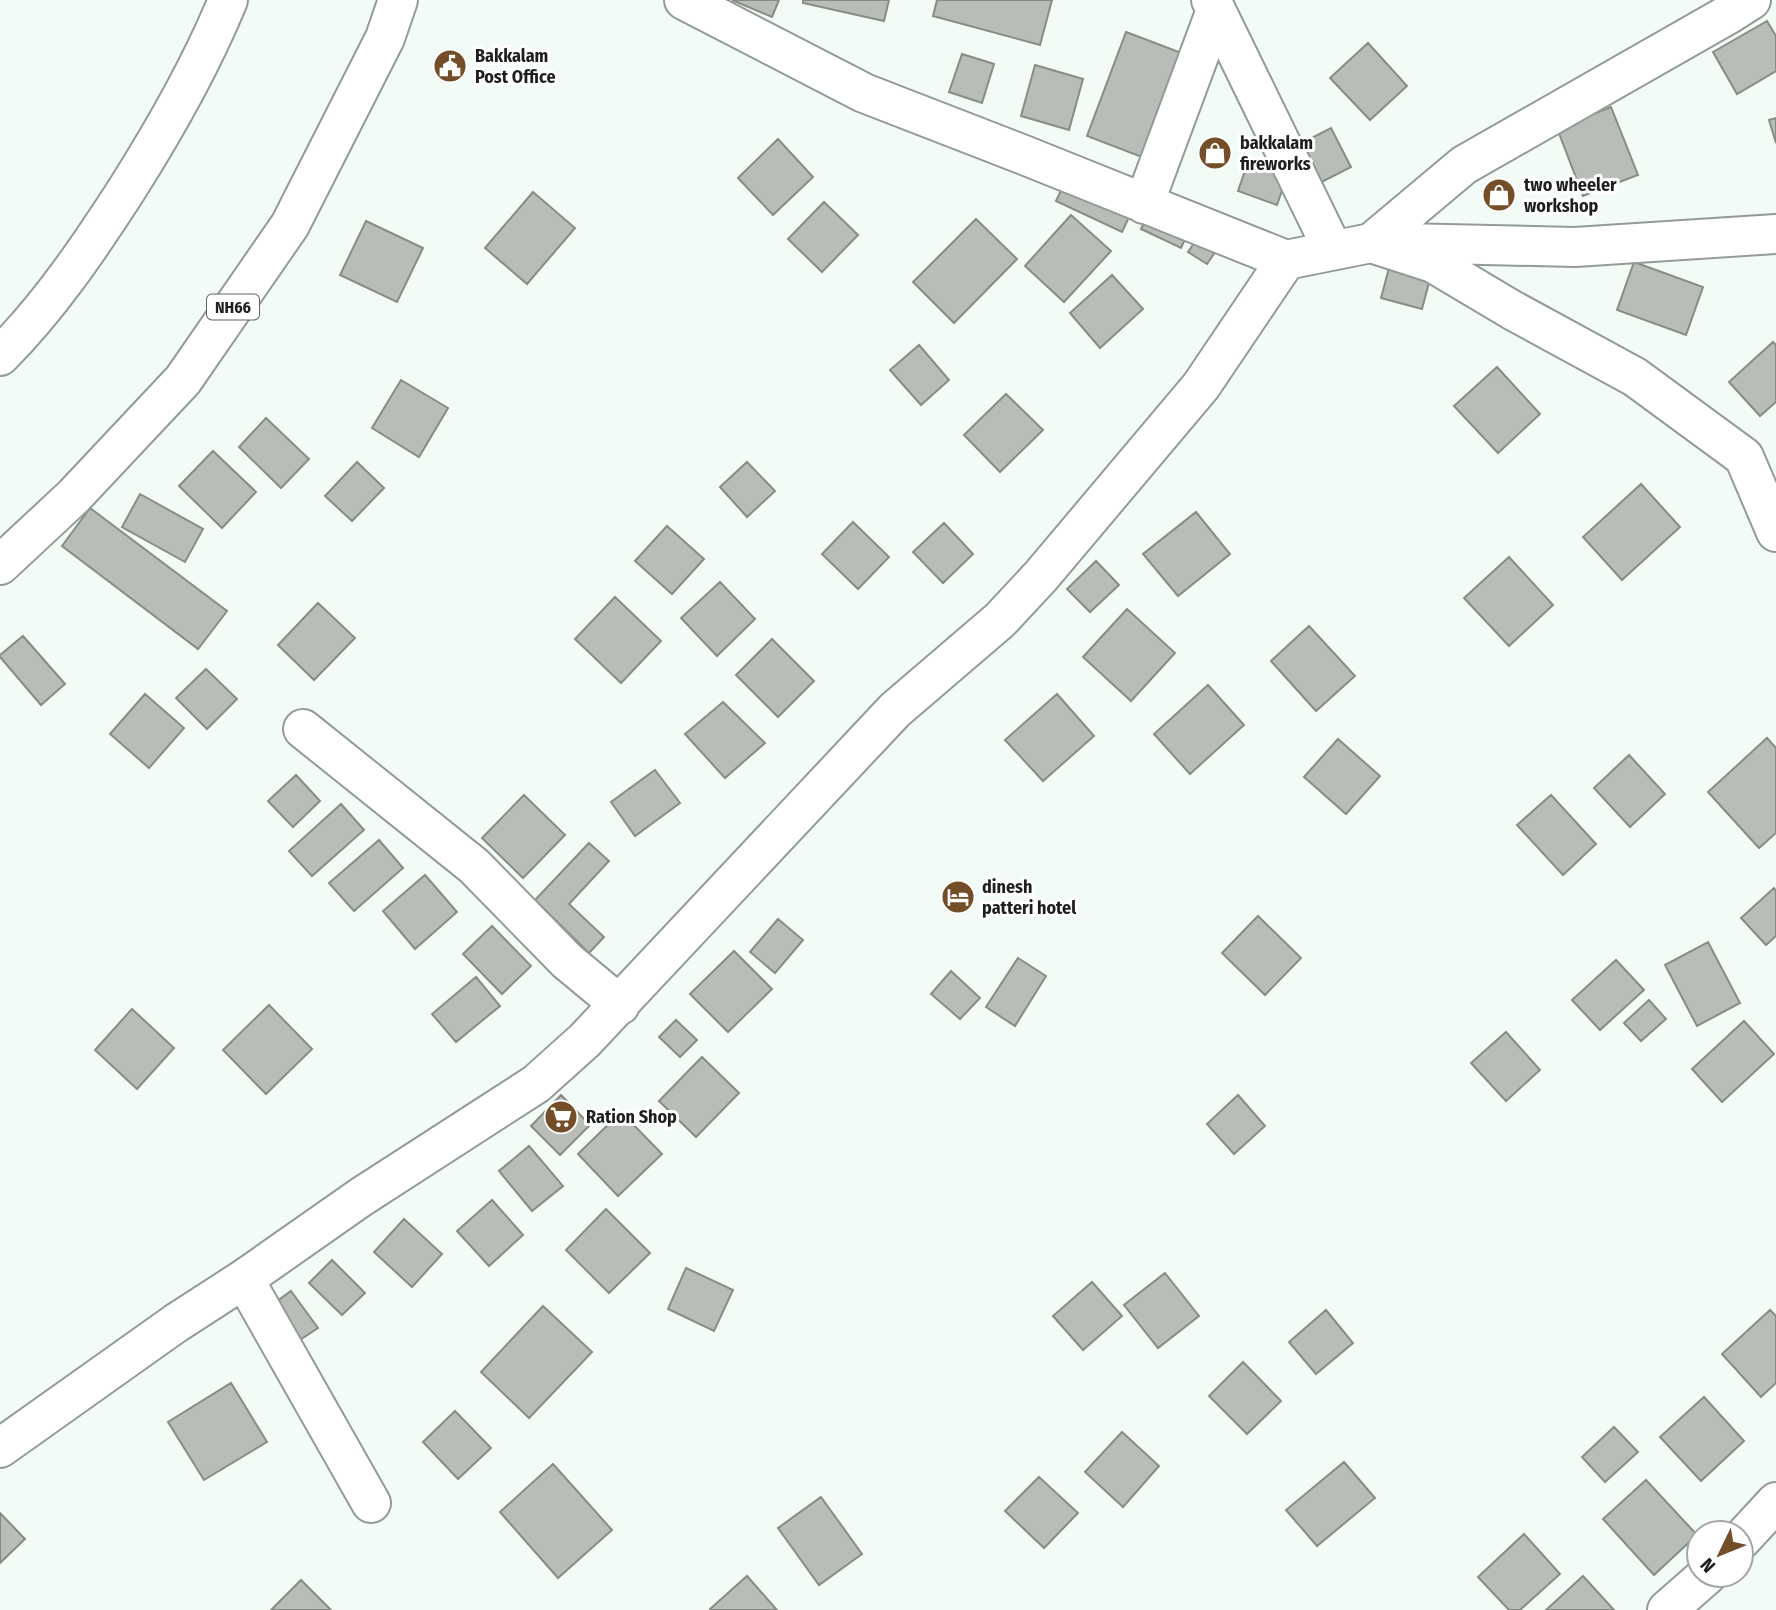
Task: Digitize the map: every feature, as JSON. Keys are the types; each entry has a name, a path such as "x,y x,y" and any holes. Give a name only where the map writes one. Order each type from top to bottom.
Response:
{"main road":[{"path":"0,356 26,330 93,242 166,127 229,0"},
{"name":"NH66","path":"0,565 74,496 183,380 290,225 385,38 398,0"},
{"path":"684,0 864,93 1286,260 1371,243 1575,247 1776,234"},
{"path":"1371,243 1464,164 1729,15 1751,0"},
{"path":"1144,204 1213,5"},
{"path":"1213,5 1333,250"},
{"path":"1371,243 1433,263 1512,310 1635,377 1744,457 1776,532"},
{"path":"0,1448 176,1323 361,1197 536,1084 585,1041 895,710 1000,620 1041,576 1201,386 1286,260"},
{"path":"303,729 474,866 567,961 620,1005"},
{"path":"244,1279 371,1503"},
{"path":"1755,1525 1776,1502"},
{"path":"1667,1610 1691,1589"}],"building":[{"path":"732,0 779,0 772,17"},
{"path":"803,0 889,0 884,21 803,3"},
{"path":"937,0 1052,0 1040,45 933,16"},
{"path":"1767,21 1776,36 1776,71 1737,94 1713,52"},
{"path":"1126,32 1187,55 1147,159 1087,136"},
{"path":"1368,43 1407,86 1370,120 1330,78"},
{"path":"962,54 994,64 982,103 949,92"},
{"path":"1035,65 1083,79 1069,130 1021,116"},
{"path":"1611,107 1638,175 1583,196 1557,128"},
{"path":"1776,118 1776,143 1769,120"},
{"path":"1331,128 1351,167 1308,189 1288,150"},
{"path":"778,139 813,177 773,215 738,178"},
{"path":"1249,159 1288,173 1277,205 1238,191"},
{"path":"1066,180 1132,211 1122,232 1056,201"},
{"path":"533,192 575,228 527,284 485,248"},
{"path":"824,202 858,235 822,272 788,239"},
{"path":"1148,214 1188,233 1181,248 1141,229"},
{"path":"1071,215 1111,251 1064,302 1025,266"},
{"path":"976,219 1017,259 954,323 913,282"},
{"path":"366,221 423,248 397,302 340,275"},
{"path":"1201,233 1220,245 1207,264 1188,252"},
{"path":"1634,262 1703,287 1686,335 1617,310"},
{"path":"1389,268 1430,279 1422,309 1381,298"},
{"path":"1112,275 1143,309 1100,348 1070,313"},
{"path":"1773,342 1776,345 1776,402 1760,416 1729,382"},
{"path":"919,345 949,380 921,405 890,370"},
{"path":"1497,367 1540,414 1498,453 1454,406"},
{"path":"401,380 448,408 419,457 372,428"},
{"path":"1006,394 1043,430 1000,472 964,435"},
{"path":"266,418 309,459 281,488 239,447"},
{"path":"213,451 256,492 222,528 179,486"},
{"path":"357,462 384,488 352,521 325,496"},
{"path":"747,462 775,491 747,517 720,487"},
{"path":"1641,484 1680,527 1622,580 1583,537"},
{"path":"140,494 203,529 185,562 122,527"},
{"path":"90,508 227,611 198,649 62,546"},
{"path":"1196,512 1230,554 1178,596 1143,554"},
{"path":"853,522 889,557 858,589 822,554"},
{"path":"944,523 973,554 943,583 913,552"},
{"path":"667,526 704,559 672,594 635,561"},
{"path":"1509,557 1553,605 1509,646 1464,598"},
{"path":"1096,561 1119,585 1090,612 1067,589"},
{"path":"720,582 755,619 717,656 681,618"},
{"path":"615,597 661,641 621,683 575,639"},
{"path":"318,603 355,638 314,680 278,645"},
{"path":"1127,609 1175,653 1131,701 1083,657"},
{"path":"1309,626 1355,676 1316,711 1271,661"},
{"path":"23,636 65,684 41,705 0,657"},
{"path":"772,639 814,681 778,717 736,675"},
{"path":"206,669 237,699 207,729 176,698"},
{"path":"1208,685 1244,725 1190,774 1154,734"},
{"path":"145,694 184,728 149,768 110,734"},
{"path":"1057,694 1094,736 1043,781 1005,740"},
{"path":"723,702 765,743 725,778 685,734"},
{"path":"1767,738 1776,748 1776,833 1759,848 1708,792"},
{"path":"1338,739 1380,776 1346,814 1304,777"},
{"path":"1629,755 1665,794 1630,827 1594,788"},
{"path":"655,770 680,803 635,836 611,802"},
{"path":"296,775 320,801 293,827 268,801"},
{"path":"524,795 565,835 523,878 482,838"},
{"path":"1551,795 1596,844 1563,875 1517,825"},
{"path":"341,804 364,830 312,876 289,851"},
{"path":"379,840 403,868 354,911 329,883"},
{"path":"589,843 609,861 569,904 604,937 589,953 535,900"},
{"path":"425,875 457,912 415,949 383,911"},
{"path":"1774,888 1776,936 1766,945 1741,918"},
{"path":"1258,916 1301,958 1265,995 1222,953"},
{"path":"778,919 803,940 775,973 750,952"},
{"path":"492,926 531,966 502,994 463,954"},
{"path":"1708,942 1740,1003 1697,1026 1665,965"},
{"path":"734,951 772,989 728,1032 690,994"},
{"path":"1018,958 1046,976 1015,1026 986,1007"},
{"path":"1616,960 1644,990 1600,1030 1572,1000"},
{"path":"951,971 980,998 960,1019 931,994"},
{"path":"476,977 500,1006 456,1042 432,1014"},
{"path":"1649,1000 1666,1019 1641,1041 1624,1023"},
{"path":"269,1005 312,1049 266,1094 223,1050"},
{"path":"132,1009 174,1048 137,1089 95,1050"},
{"path":"676,1020 697,1040 680,1057 659,1037"},
{"path":"1744,1021 1774,1054 1722,1102 1692,1069"},
{"path":"1506,1032 1540,1070 1506,1101 1471,1063"},
{"path":"702,1057 739,1093 696,1137 659,1101"},
{"path":"561,1095 590,1125 560,1155 531,1126"},
{"path":"1238,1095 1265,1126 1234,1154 1207,1124"},
{"path":"621,1112 662,1154 618,1196 578,1154"},
{"path":"529,1146 563,1186 532,1211 499,1171"},
{"path":"492,1200 523,1235 489,1266 457,1231"},
{"path":"606,1209 650,1253 609,1293 566,1250"},
{"path":"404,1219 442,1254 412,1287 374,1252"},
{"path":"332,1260 365,1293 342,1315 309,1283"},
{"path":"686,1268 733,1290 714,1331 668,1309"},
{"path":"1165,1273 1199,1316 1158,1348 1124,1305"},
{"path":"1092,1282 1122,1316 1083,1350 1053,1316"},
{"path":"291,1291 318,1328 300,1340 273,1304"},
{"path":"543,1306 592,1352 529,1418 481,1372"},
{"path":"1326,1310 1353,1343 1316,1374 1289,1342"},
{"path":"1770,1310 1776,1316 1776,1383 1761,1397 1722,1354"},
{"path":"1243,1362 1281,1401 1247,1434 1209,1396"},
{"path":"231,1383 267,1442 204,1480 168,1422"},
{"path":"1704,1397 1744,1441 1701,1481 1660,1437"},
{"path":"455,1411 491,1448 458,1479 423,1442"},
{"path":"1614,1427 1638,1452 1605,1482 1582,1457"},
{"path":"1122,1432 1159,1466 1123,1507 1085,1472"},
{"path":"1344,1462 1375,1498 1317,1546 1286,1510"},
{"path":"553,1464 612,1530 558,1578 500,1512"},
{"path":"1039,1477 1078,1513 1044,1548 1005,1511"},
{"path":"1646,1480 1685,1522 1685,1546 1654,1575 1603,1519"},
{"path":"821,1497 862,1554 819,1585 778,1528"},
{"path":"0,1513 25,1539 0,1563"},
{"path":"1524,1534 1560,1574 1520,1610 1509,1610 1478,1577"},
{"path":"747,1576 777,1610 710,1609"},
{"path":"1583,1576 1614,1610 1546,1610"},
{"path":"301,1580 331,1610 271,1610"}],"place":[{"name":"Bakkalam Post Office","path":"450,66"},
{"name":"bakkalam fireworks","path":"1215,153"},
{"name":"two wheeler workshop","path":"1499,195"},
{"name":"dinesh patteri hotel","path":"958,897"},
{"name":"Ration Shop","path":"561,1117"}]}
